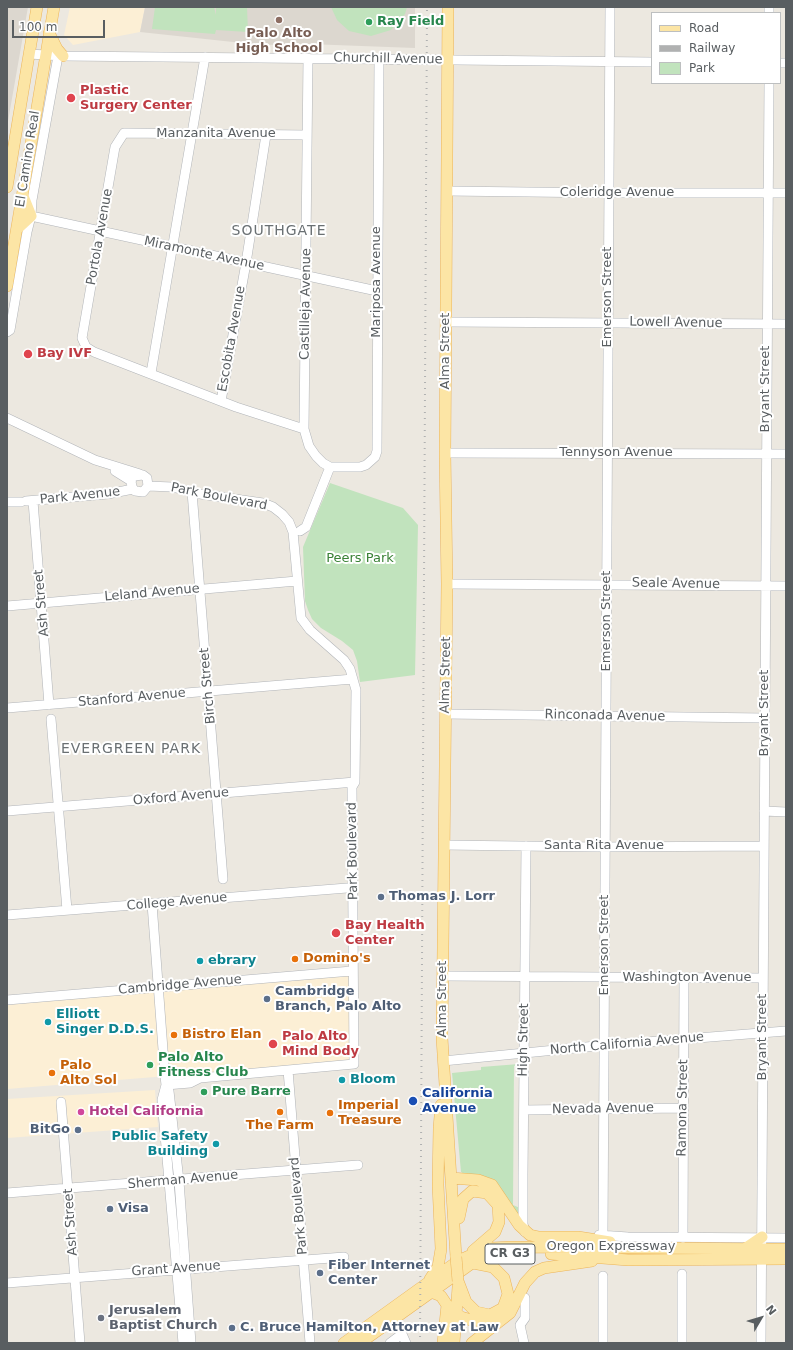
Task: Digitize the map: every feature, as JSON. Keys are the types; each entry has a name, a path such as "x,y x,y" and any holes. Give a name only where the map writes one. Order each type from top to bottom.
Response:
{"main road":[{"name":"El Camino Real","path":"7,187 37,7"},
{"name":"El Camino Real","path":"7,286 54,7"},
{"name":"Alma Street","path":"448,7 443,1061 458,1281 454,1343"},
{"path":"49,33 60,56"},
{"path":"17,229 31,216 22,195"},
{"path":"443,1343 447,1305 441,1296 428,1289 441,1255 438,1184 439,1128 444,1081"},
{"path":"451,1178 478,1180 492,1185 526,1233 539,1237 578,1237 630,1243"},
{"path":"456,1238 461,1204 465,1196 478,1190 492,1196 499,1210 498,1227 492,1236 457,1259"},
{"path":"746,1248 762,1237"},
{"name":"Oregon Expressway","path":"360,1343 428,1289 457,1259 498,1247 630,1243 746,1248 762,1254 786,1259"},
{"name":"Oregon Expressway","path":"344,1343 428,1289 472,1263 488,1257 511,1254 562,1255 600,1258 762,1254 786,1249"},
{"path":"472,1343 506,1317 515,1306 528,1279 535,1272 544,1268 585,1262 600,1258"},
{"path":"458,1281 466,1302 476,1312 490,1315 502,1308 508,1294 504,1278 493,1267 472,1263"},
{"path":"457,1314 471,1320 486,1321 497,1321 506,1317"}],"street":[{"name":"Emerson Street","path":"603,1235 603,1108 606,978 610,7"},
{"name":"Churchill Avenue","path":"29,54 46,56 651,62"},
{"path":"7,332 10,330 31,216 32,200 60,56"},
{"path":"205,57 151,373 270,419 304,429"},
{"name":"Castilleja Avenue","path":"308,58 307,277 304,429 309,446 323,464 330,467"},
{"name":"Mariposa Avenue","path":"330,467 360,467 366,465 375,457 377,451 379,59"},
{"name":"Bryant Street","path":"761,1343 766,586 766,324 769,84"},
{"name":"Manzanita Avenue","path":"124,133 307,135"},
{"name":"Portola Avenue","path":"124,133 115,147 82,338 84,343 94,352 151,373"},
{"name":"Escobita Avenue","path":"221,401 246,263 266,135"},
{"name":"Coleridge Avenue","path":"447,191 786,193"},
{"name":"Miramonte Avenue","path":"31,216 377,291"},
{"name":"Lowell Avenue","path":"446,322 786,324"},
{"path":"7,418 95,460 140,474 147,478 148,486"},
{"name":"Tennyson Avenue","path":"445,453 786,454"},
{"path":"95,460 132,485 134,476 140,474"},
{"path":"300,530 306,527 330,467"},
{"name":"Park Boulevard","path":"132,485 140,492 145,490 148,486 172,487 192,492 263,503 279,511 289,522 293,532 300,615 304,624 341,656 353,679 356,690 355,782 352,787 352,837 355,840 352,971 354,1064 288,1070 310,1343"},
{"name":"Park Avenue","path":"7,502 26,502 108,494 132,485"},
{"name":"Birch Street","path":"192,492 201,589 223,880"},
{"name":"Ash Street","path":"26,502 42,603 49,704"},
{"name":"Leland Avenue","path":"7,606 297,581"},
{"name":"Seale Avenue","path":"446,584 786,586"},
{"name":"Stanford Avenue","path":"7,708 353,679"},
{"name":"Rinconada Avenue","path":"445,714 765,718"},
{"path":"51,719 67,910"},
{"name":"Oxford Avenue","path":"7,811 355,782"},
{"path":"764,811 786,812"},
{"name":"Santa Rita Avenue","path":"444,845 606,847 764,846"},
{"name":"High Street","path":"526,846 523,1227 526,1233"},
{"name":"College Avenue","path":"7,915 347,888"},
{"path":"152,904 166,1081 169,1091 181,1269 183,1343"},
{"name":"Cambridge Avenue","path":"7,1000 352,971"},
{"name":"Washington Avenue","path":"443,976 763,978"},
{"name":"Ramona Street","path":"683,1238 682,1108 684,978"},
{"name":"North California Avenue","path":"443,1061 786,1031"},
{"path":"166,1081 188,1074 200,1078 288,1070"},
{"name":"Ash Street","path":"61,1102 80,1343"},
{"name":"Nevada Avenue","path":"524,1110 682,1108"},
{"name":"Sherman Avenue","path":"7,1193 68,1190 358,1165"},
{"path":"578,1237 603,1235 630,1243 683,1238 786,1238"},
{"name":"Grant Avenue","path":"7,1283 344,1257"},
{"path":"181,1269 191,1343"},
{"path":"682,1274 682,1343"},
{"path":"603,1276 603,1343"},
{"path":"524,1343 520,1325 525,1318 525,1298"},
{"path":"390,1343 402,1334 406,1343"}],"shaded area":[{"path":"7,7 28,7 7,127"},
{"path":"70,7 145,7 140,32 73,45 64,35"},
{"name":"Palo Alto High School","path":"145,7 415,7 415,48 308,44 261,45 140,32"},
{"path":"352,972 352,1061 7,1089 7,1005"},
{"path":"155,1090 158,1127 7,1138 7,1099"}],"green space":[{"path":"155,7 214,7 216,15 216,7 247,7 248,32 216,30 215,34 152,29"},
{"name":"Ray Field","path":"331,7 407,7 405,14 391,30 371,36 349,31 337,20"},
{"name":"Peers Park","path":"330,483 403,508 418,525 415,675 360,682 357,661 353,650 321,628 312,619 308,610 305,601 303,547"},
{"path":"519,1064 514,1066 513,1205 520,1208 518,1219 501,1194 461,1172 452,1073 481,1070 481,1067"}],"railway":[{"path":"420,1343 427,7"}],"place":[{"name":"Palo Alto High School","path":"279,20"},
{"name":"Ray Field","path":"369,22"},
{"name":"Plastic Surgery Center","path":"71,98"},
{"name":"Bay IVF","path":"28,354"},
{"name":"Thomas J. Lorr","path":"381,897"},
{"name":"Bay Health Center","path":"336,933"},
{"name":"Domino's","path":"295,959"},
{"name":"ebrary","path":"200,961"},
{"name":"Cambridge Branch, Palo Alto","path":"267,999"},
{"name":"Elliott Singer D.D.S.","path":"48,1022"},
{"name":"Bistro Elan","path":"174,1035"},
{"name":"Palo Alto Mind Body","path":"273,1044"},
{"name":"Palo Alto Fitness Club","path":"150,1065"},
{"name":"Palo Alto Sol","path":"52,1073"},
{"name":"Bloom","path":"342,1080"},
{"name":"Pure Barre","path":"204,1092"},
{"name":"California Avenue","path":"413,1101"},
{"name":"Hotel California","path":"81,1112"},
{"name":"The Farm","path":"280,1112"},
{"name":"Imperial Treasure","path":"330,1113"},
{"name":"BitGo","path":"78,1130"},
{"name":"Public Safety Building","path":"216,1144"},
{"name":"Visa","path":"110,1209"},
{"name":"Fiber Internet Center","path":"320,1273"},
{"name":"Jerusalem Baptist Church","path":"101,1318"},
{"name":"C. Bruce Hamilton, Attorney at Law","path":"232,1328"}],"district":[{"name":"SOUTHGATE","path":"279,231"},
{"name":"EVERGREEN PARK","path":"131,749"}]}
